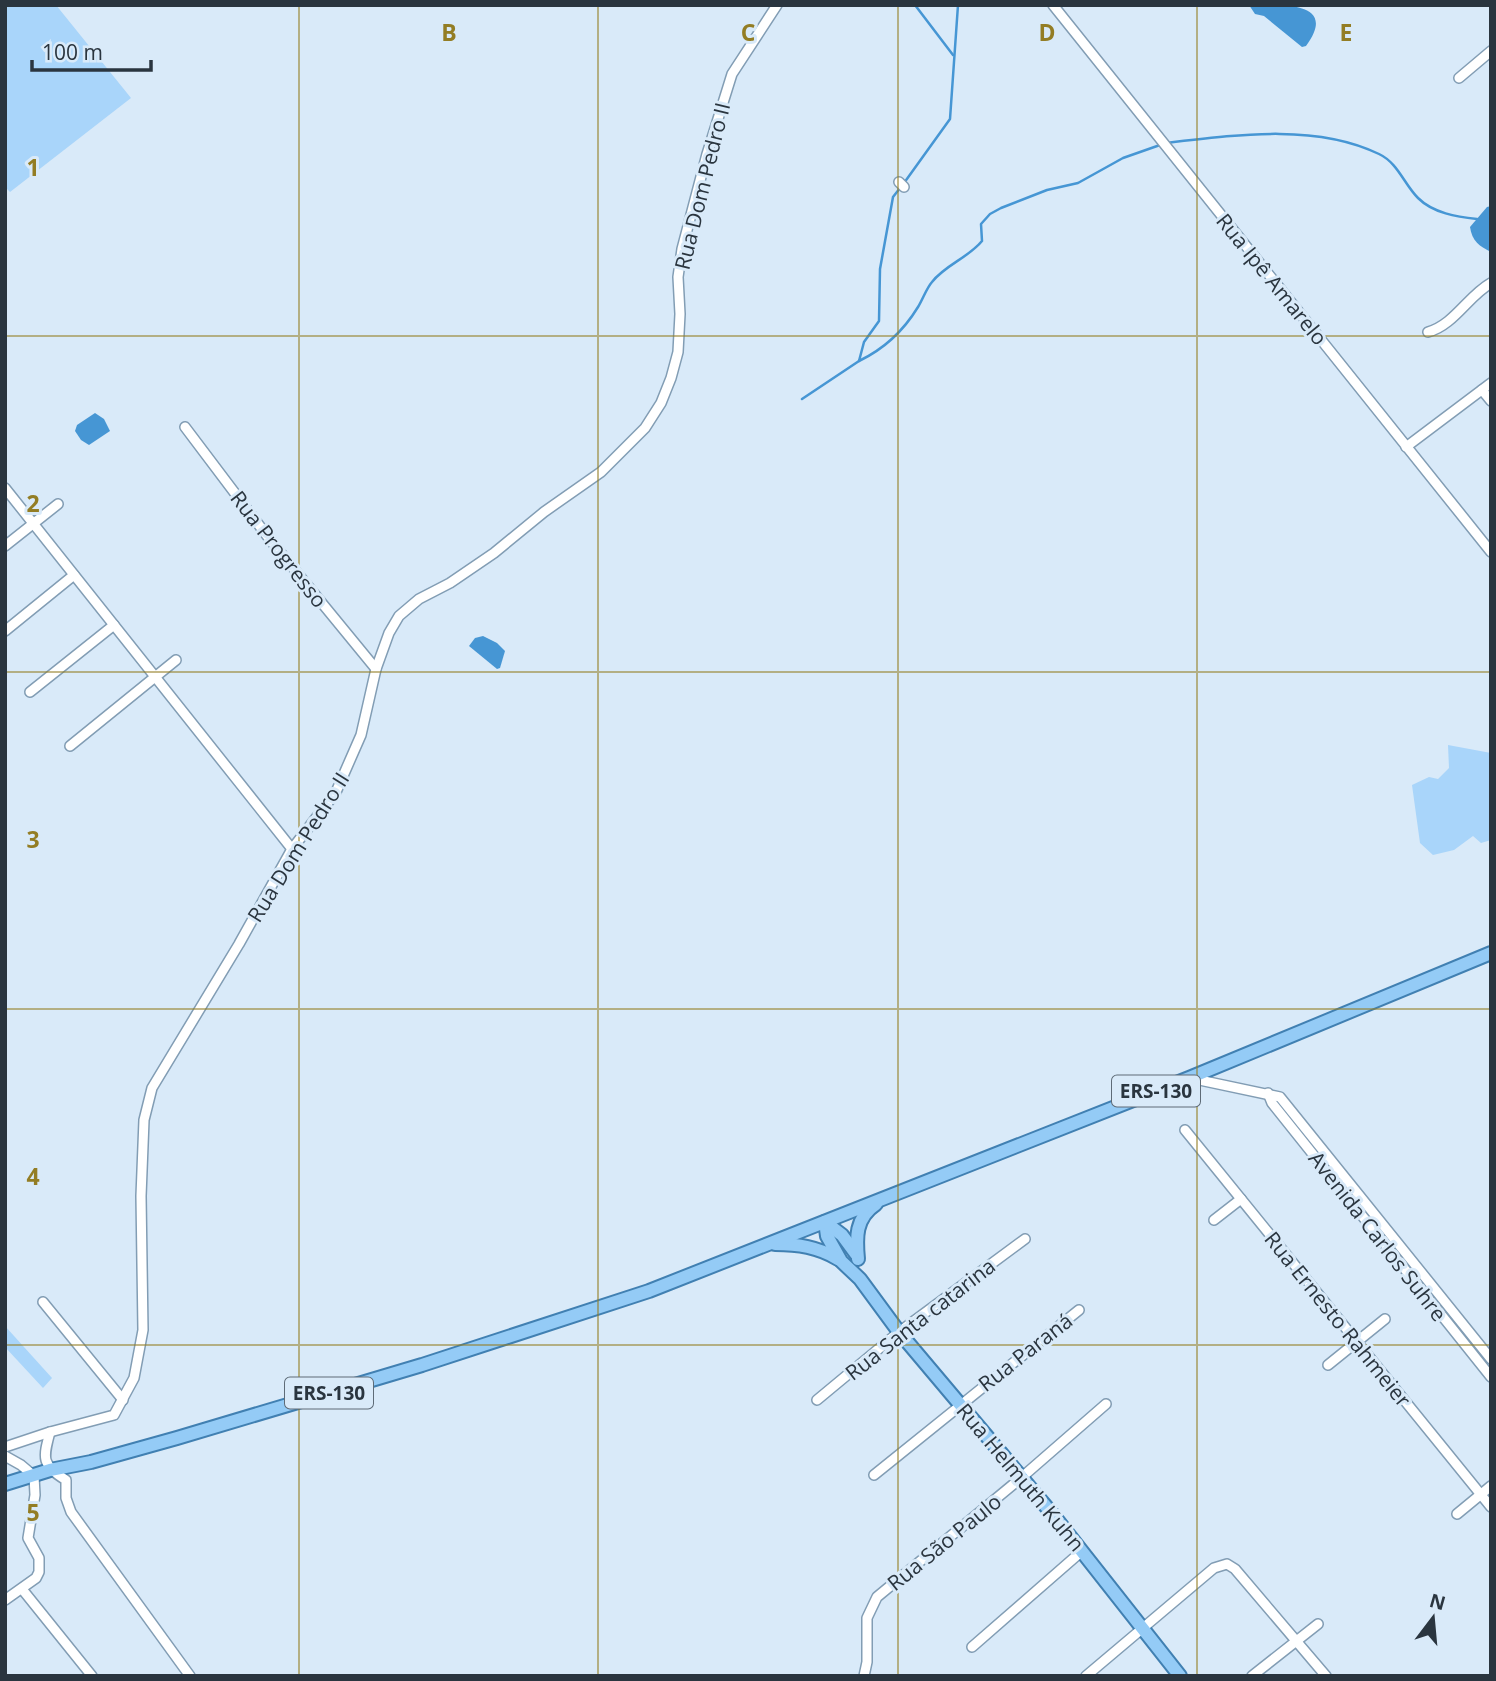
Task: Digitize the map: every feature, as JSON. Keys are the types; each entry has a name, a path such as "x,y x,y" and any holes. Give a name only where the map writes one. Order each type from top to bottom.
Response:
{"main road":[{"name":"ERS-130","path":"5,1484 177,1438 422,1365 649,1291 1189,1078 1491,953"},
{"path":"860,1279 855,1238 860,1222 870,1208 884,1198"},
{"path":"825,1222 842,1235 858,1259"},
{"name":"Rua Helmuth Kuhn","path":"825,1222 827,1236 841,1261 860,1279 899,1332 1082,1551 1180,1676"},
{"path":"757,1247 775,1244 810,1247 827,1252 841,1261"}],"street":[{"name":"Rua Dom Pedro II","path":"123,1400 134,1378 142,1330 143,1132 152,1088 239,944 292,849 336,792 361,735 376,669 389,633 400,616 419,598 450,583 494,553 544,512 601,472 645,428 661,403 678,352 678,277 682,250 707,154 732,74 777,5"},
{"name":"Rua Ipê Amarelo","path":"1053,5 1491,552"},
{"path":"1459,78 1491,51"},
{"path":"1428,332 1440,329 1480,289 1491,283"},
{"path":"1406,447 1491,383"},
{"path":"1482,390 1491,401"},
{"name":"Rua Progresso","path":"185,427 271,541 376,669"},
{"path":"5,488 292,849"},
{"path":"5,546 58,505"},
{"path":"5,631 74,575"},
{"path":"30,692 114,625"},
{"path":"70,746 176,660"},
{"name":"Avenida Carlos Suhre","path":"1189,1078 1280,1097 1491,1359"},
{"name":"Avenida Carlos Suhre","path":"1268,1093 1272,1103 1491,1377"},
{"name":"Rua Ernesto Rahmeier","path":"1185,1130 1491,1507"},
{"path":"1214,1220 1241,1199"},
{"name":"Rua Santa catarina","path":"817,1400 899,1332 1025,1239"},
{"path":"1422,1292 1431,1285"},
{"path":"5,1447 114,1415 123,1400 43,1301"},
{"name":"Rua Paraná","path":"874,1475 1079,1310"},
{"path":"1328,1365 1385,1319"},
{"name":"Rua São Paulo","path":"864,1676 867,1662 867,1618 877,1597 1106,1404"},
{"path":"50,1432 43,1455 50,1470 65,1480 66,1498 71,1511 190,1676"},
{"path":"5,1456 34,1476 35,1495 28,1538 39,1558 36,1578 5,1600"},
{"path":"1457,1514 1491,1486"},
{"path":"972,1647 1082,1551"},
{"path":"1086,1676 1214,1568 1227,1564 1235,1569 1326,1676"},
{"path":"22,1589 92,1676"},
{"path":"1252,1676 1318,1623"}],"shaded area":[{"path":"5,5 56,5 131,98 10,192 5,187"},
{"path":"1448,745 1491,753 1491,840 1481,843 1473,836 1454,850 1433,855 1420,843 1412,785 1429,777 1438,779 1449,768"},
{"path":"5,1326 52,1378 43,1388 5,1347"}],"water":[{"path":"1249,5 1301,8 1311,13 1316,20 1315,31 1306,46 1302,47 1264,16 1255,14"},
{"path":"1491,206 1491,252 1477,243 1470,227 1487,207"},
{"path":"95,413 104,419 110,431 89,445 81,440 75,431 77,425"},
{"path":"483,636 497,643 505,651 500,668 497,669 469,646 475,638"}],"waterway":[{"path":"915,5 953,55"},
{"path":"904,183 950,119 958,5"},
{"path":"1166,143 1274,134 1329,138 1355,144 1386,158 1424,203 1438,211 1477,219"},
{"path":"859,361 893,338 920,304 937,276 982,241 981,224 990,214 1047,190 1078,183 1123,158 1160,145"},
{"path":"802,399 859,361 864,342 879,321 880,269 893,197 900,188"}]}
